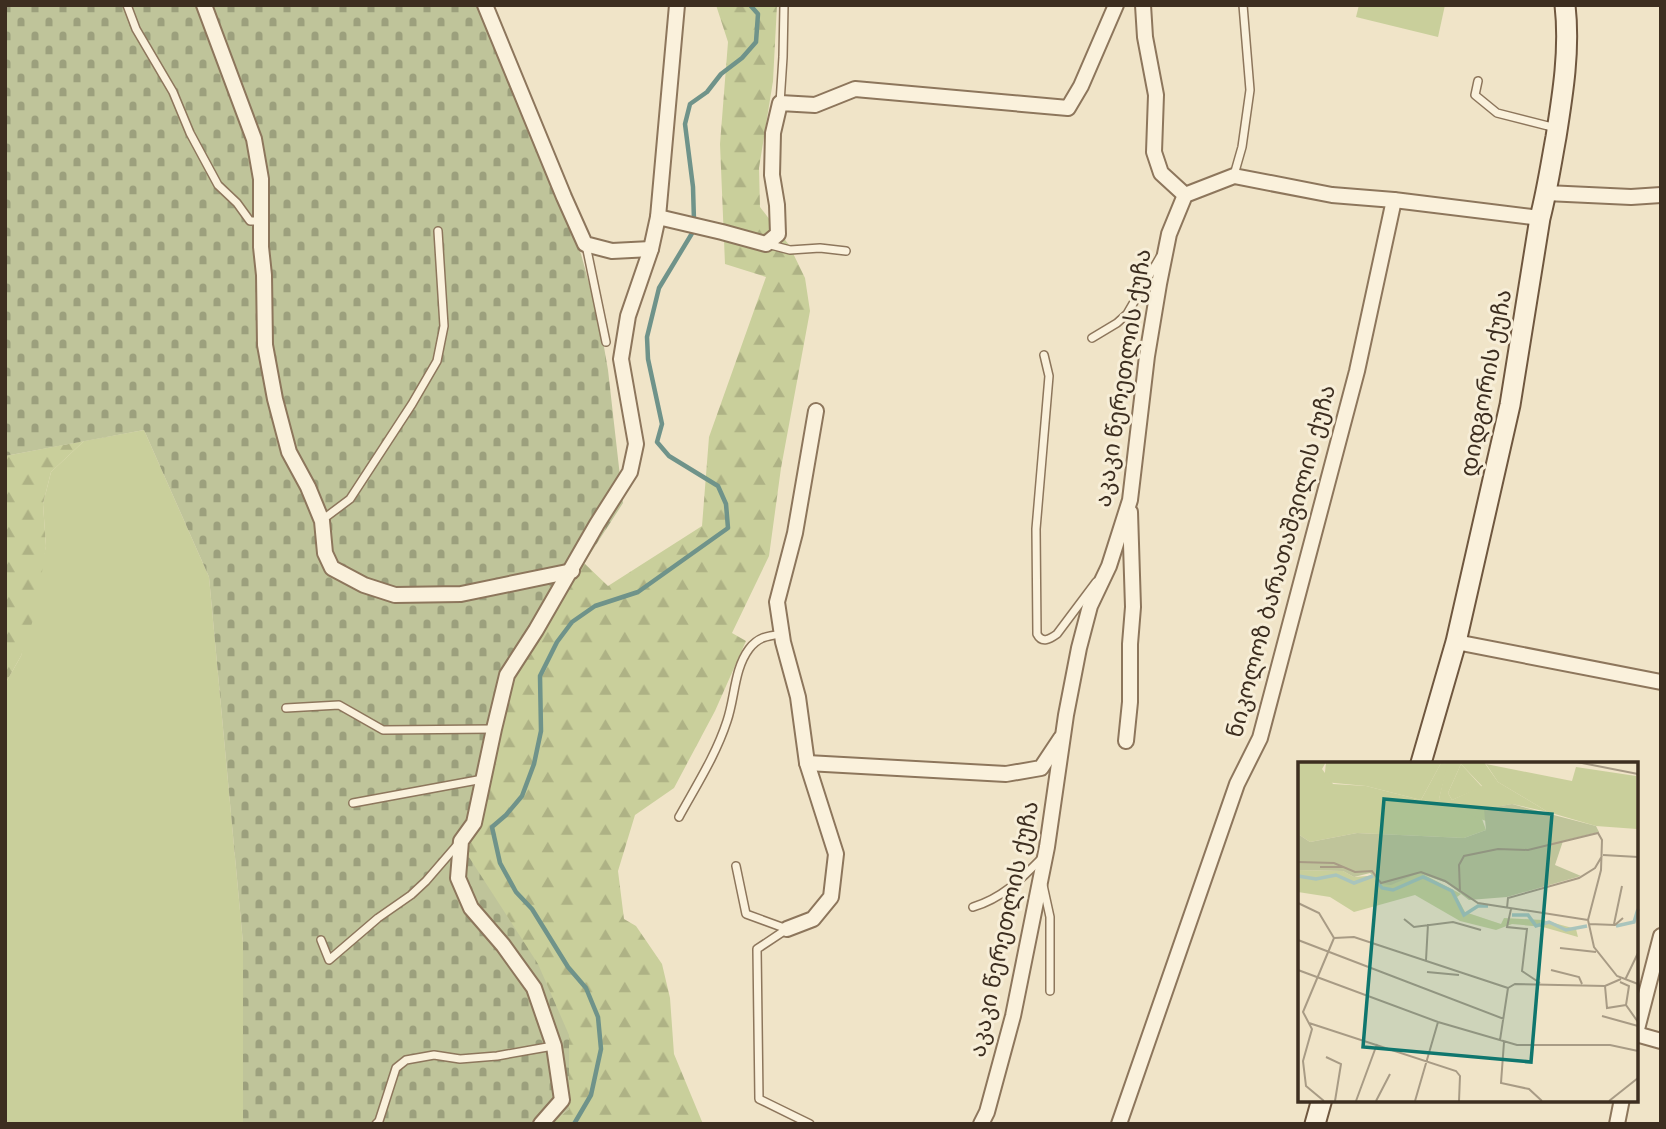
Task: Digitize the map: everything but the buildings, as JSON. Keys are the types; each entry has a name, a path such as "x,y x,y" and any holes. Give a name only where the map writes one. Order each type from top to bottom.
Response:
{"street":[{"path":"204,5 254,139 261,179 265,345 289,452 309,487 322,521 326,553 332,568 364,585 395,595 461,594 572,570"},
{"path":"485,5 585,244 612,250 652,248"},
{"path":"541,1124 562,1100 554,1046 534,988 503,945 471,908 458,877 461,841 474,823 508,675 630,471 636,444 621,359 628,316 652,248 658,217 677,5"},
{"path":"658,217 766,244 778,234 772,175 773,134 780,103 815,105 855,89 1068,108 1081,86 1116,5"},
{"path":"1143,5 1145,37 1156,95 1154,152 1161,173 1185,195 1234,176 1332,195 1540,218"},
{"name":"დიდგორის ქუჩა","path":"1421,762 1456,642 1510,405 1540,218 1558,128 1566,62 1565,5"},
{"path":"1546,193 1631,197 1661,195"},
{"name":"აკაკი წერეთლის ქუჩა","path":"981,1124 987,1112 1013,1016 1046,854 1082,637 1090,606 1109,566 1130,500 1147,356 1166,247 1185,195"},
{"name":"ნიკოლოზ ბარათაშვილის ქუჩა","path":"1119,1124 1237,783 1260,738 1357,371 1394,200"},
{"path":"787,929 813,919 831,897 835,854 807,763 798,697 777,602 795,533 816,411"},
{"path":"1126,741 1133,607 1130,500"},
{"path":"1456,642 1661,682"},
{"path":"807,763 1006,774 1041,768 1064,733"},
{"path":"1638,1025 1661,936"},
{"path":"1638,1034 1661,1041"},
{"path":"1314,1124 1321,1101"},
{"path":"1617,1124 1622,1101"}],"lane":[{"path":"127,5 136,29 173,92 190,133 218,184 250,221 262,220"},
{"path":"780,103 784,5"},
{"path":"1234,176 1242,147 1250,90 1243,5"},
{"path":"1478,81 1475,95 1497,113 1558,128"},
{"path":"322,521 350,499 412,404 437,360 444,326 438,231"},
{"path":"585,244 606,342"},
{"path":"766,244 790,250 820,248 846,251"},
{"path":"1092,338 1127,314 1166,247"},
{"path":"1044,355 1049,376 1036,529 1039,638 1050,639 1057,634 1109,566"},
{"path":"679,817 720,741 746,652 756,640 764,636 782,634"},
{"path":"286,708 339,705 383,730 494,729"},
{"path":"353,803 485,778"},
{"path":"321,940 329,960 378,918 411,895 461,841"},
{"path":"972,907 999,897 1024,877 1046,854"},
{"path":"736,866 746,914 787,929"},
{"path":"1041,877 1050,917 1050,991"},
{"path":"787,929 757,949 759,1099 810,1124"},
{"path":"376,1124 396,1068 406,1060 434,1055 460,1059 497,1056 554,1046"}],"green space":[{"path":"5,5 480,5 581,254 600,324 608,370 623,503 519,664 467,854 538,964 569,1035 569,1109 551,1124 243,1124 243,943 209,577 144,430 5,456"},
{"path":"716,5 777,5 773,81 759,168 760,207 789,245 805,278 810,311 781,468 769,556 732,633 746,641 715,711 674,788 635,815 618,871 624,919 636,926 662,964 670,998 674,1054 703,1124 551,1124 569,1109 467,854 519,664 584,563 608,586 702,526 709,437 766,277 725,264 720,144 728,42"},
{"path":"1359,5 1445,5 1438,37 1356,17"},
{"path":"144,430 209,577 243,943 243,1124 5,1124 5,684 21,656 46,546 43,504 51,472 84,441"},
{"path":"84,441 51,472 43,504 46,546 36,611 21,656 5,684 5,456"}],"waterway":[{"path":"694,221 693,187 685,124 690,104 707,92 721,74 742,58 756,42 758,14 750,5"},
{"path":"574,1124 591,1095 601,1049 598,1017 586,988 568,967 532,909 516,892 500,863 492,827 522,796 534,764 541,731 540,676 557,642 572,622 595,606 638,592 728,528 726,504 718,486 669,456 657,442 662,424 648,359 647,337 659,288 694,230"}]}
